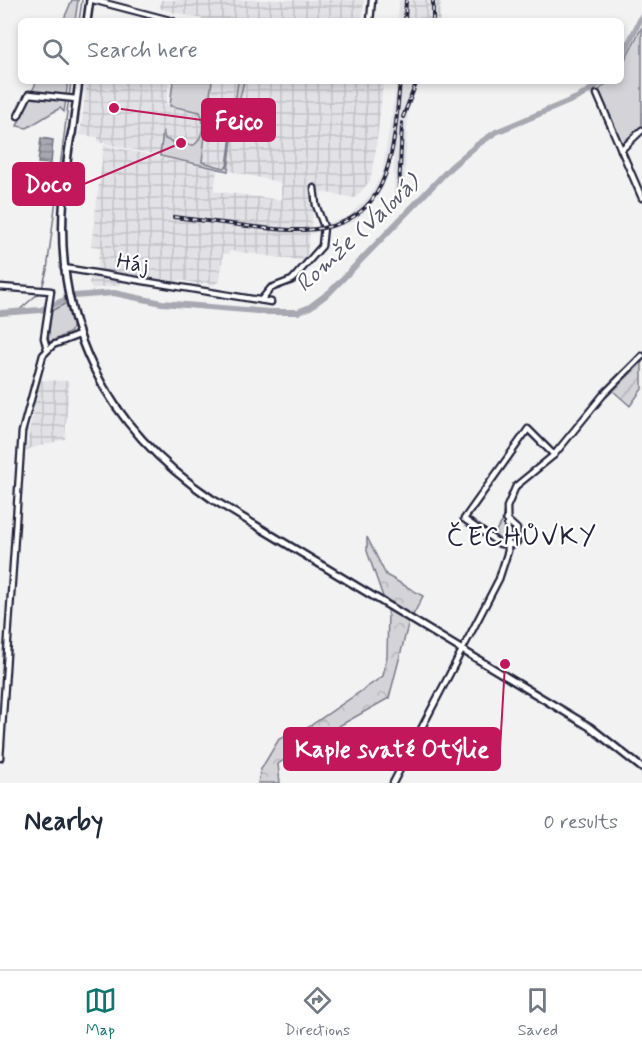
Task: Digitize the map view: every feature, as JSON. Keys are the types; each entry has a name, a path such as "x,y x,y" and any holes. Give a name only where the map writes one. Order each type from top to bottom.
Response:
{"main road":[{"path":"88,18 92,0"},
{"path":"78,84 71,98 72,131 64,192 62,234 67,292 79,335 96,374 114,405 145,444 172,470 212,499 604,736 642,768"}],"street":[{"path":"92,0 161,18"},
{"path":"370,18 372,0"},
{"path":"18,116 28,94 71,98"},
{"path":"597,94 642,198"},
{"path":"621,150 642,130"},
{"path":"259,300 266,297 271,288 292,280 322,246 324,229 316,205 314,188"},
{"name":"Háj","path":"64,268 271,302"},
{"path":"0,287 51,291 44,340 47,349"},
{"path":"0,758 21,447 37,370 47,349 79,335"},
{"path":"393,783 500,579 508,546 506,519 508,503 516,486 554,455 618,380 642,356"},
{"path":"506,519 518,531 516,543 508,546 499,544 465,521 465,516 528,429 554,455"}],"shaded area":[{"path":"161,0 364,0 362,18 198,18 160,8"},
{"path":"399,0 409,0 408,18 398,18"},
{"path":"409,0 441,0 440,18 408,18"},
{"path":"87,84 169,84 166,104 170,105 173,84 383,85 370,181 355,198 321,192 319,206 314,205 306,261 230,251 229,254 223,254 220,281 213,285 204,282 197,287 195,283 179,280 178,284 97,270 100,247 91,246 104,145 217,170 214,191 281,200 279,182 98,142 98,137 80,135"},
{"path":"397,84 409,84 410,86 418,84 408,111 404,191 394,206 394,142 383,188 371,205 351,223 311,234 312,228 348,217 371,194 382,174"},
{"path":"41,138 53,140 51,164 38,163"},
{"path":"92,276 121,280 120,285 92,289 89,282"},
{"path":"39,380 69,381 65,439 26,450"}],"green space":[{"path":"72,0 78,0 75,18 64,18"},
{"path":"642,27 642,128 622,147 597,92 606,84 624,84 624,61"},
{"path":"36,84 68,84 66,96 31,93"},
{"path":"173,84 212,84 206,123 220,126 219,132 222,133 216,136 205,135 202,162 224,168 227,166 238,84 243,84 237,110 240,111 239,124 234,124 228,171 160,156 163,131 165,139 173,142 173,145 194,145 202,130 200,112 170,106"},
{"path":"30,96 66,99 64,112 60,108 27,128 17,126"},
{"path":"67,303 73,323 71,332 48,343 51,311"},
{"path":"642,359 642,389 630,406 612,390"},
{"path":"503,513 506,513 504,544 491,537 503,521"},
{"path":"367,537 386,575 423,596 408,625 389,698 314,740 278,764 280,783 258,783 261,769 279,739 307,728 383,676 387,656 388,611 367,551"}],"waterway":[{"path":"79,18 82,0"},
{"name":"Romže (Valová)","path":"624,53 642,16"},
{"path":"42,288 47,270 71,84"},
{"name":"Romže (Valová)","path":"0,313 41,310 74,296 114,293 162,303 269,312 298,312 310,307 330,292 451,167 477,145 496,132 579,97 599,84"},
{"path":"17,312 40,292"}],"railway":[{"path":"405,18 406,0"},
{"path":"433,0 433,18"},
{"path":"174,217 285,230 304,230 323,228 356,215 370,203 386,173 395,134 400,84"},
{"path":"403,117 416,84"},
{"path":"399,192 402,123"}],"place":[{"name":"Feico","path":"114,108"},
{"name":"Doco","path":"181,143"},
{"name":"Kaple svaté Otýlie","path":"505,664"}],"district":[{"name":"ČECHŮVKY","path":"522,536"}]}
